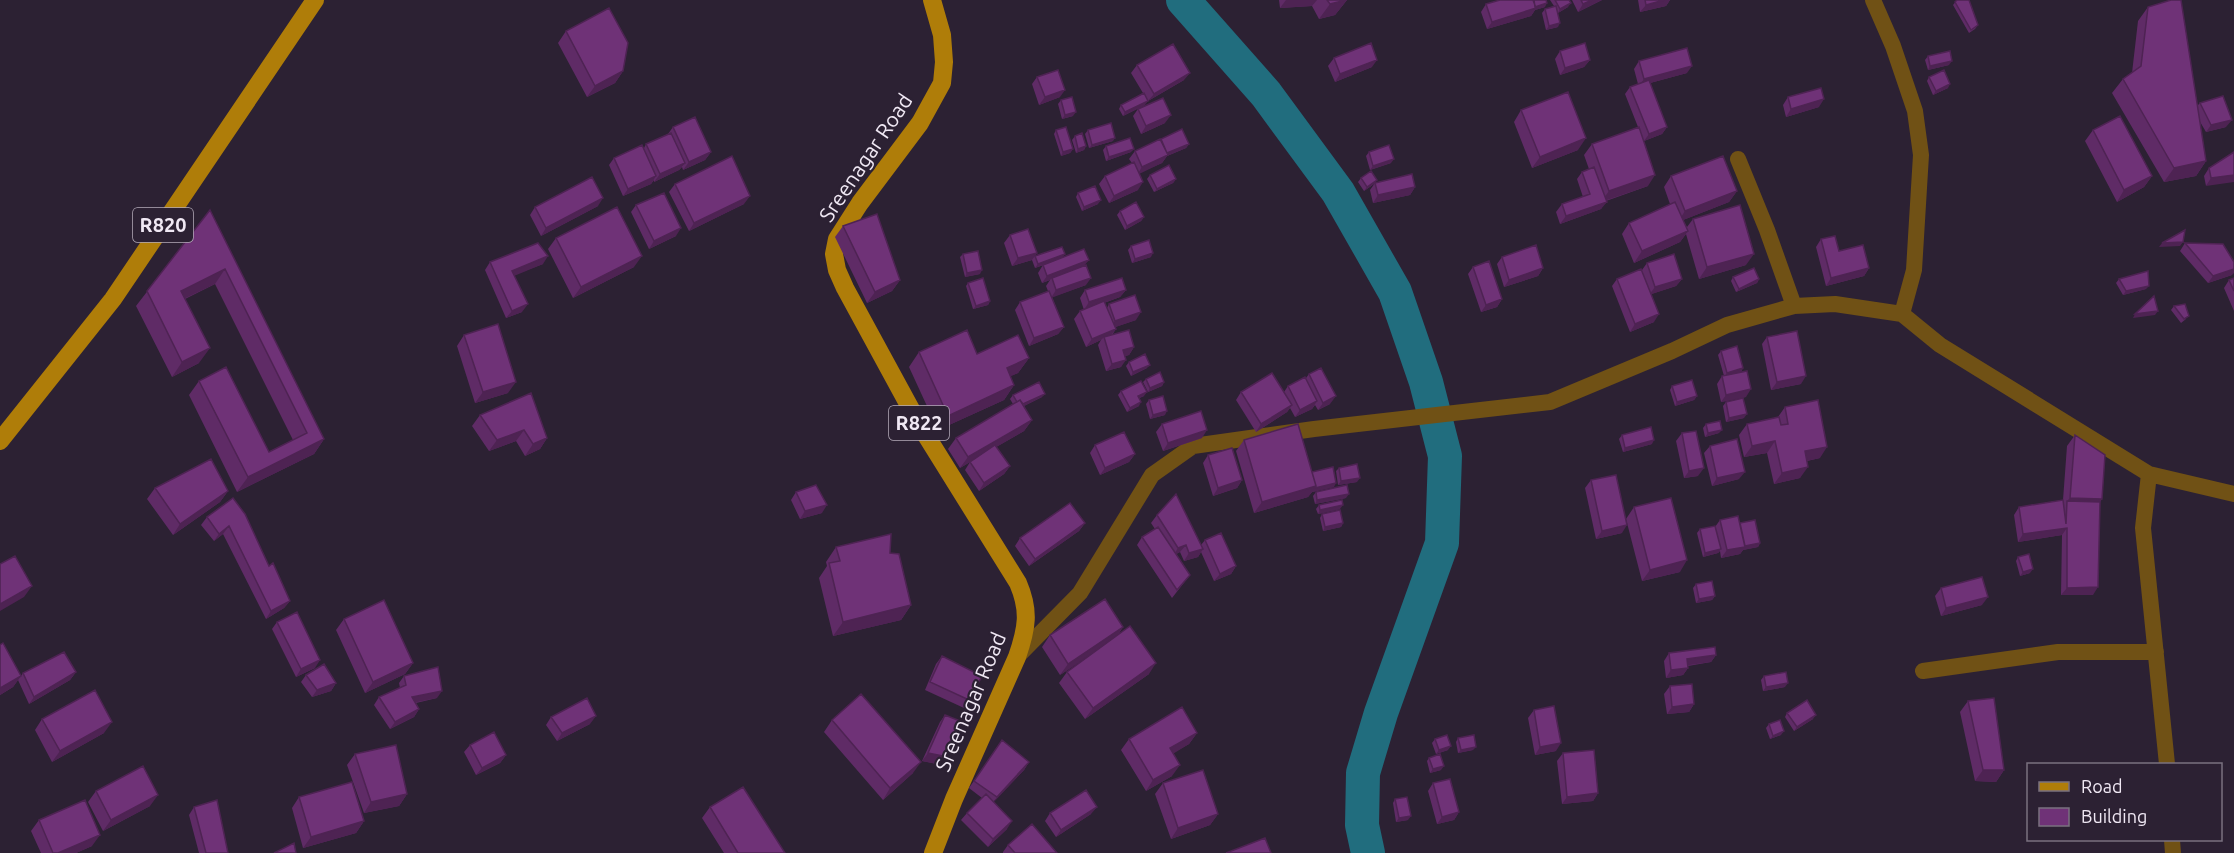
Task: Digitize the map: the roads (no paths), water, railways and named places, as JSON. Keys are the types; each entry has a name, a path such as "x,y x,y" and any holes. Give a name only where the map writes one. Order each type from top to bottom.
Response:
{"main road":[{"name":"R820","path":"0,441 113,299 315,0"},
{"name":"Sreenagar Road","path":"932,0 942,35 944,62 942,83 920,123 860,203 837,239 834,254 837,270 845,288 919,424 1018,583 1025,598 1027,617 1017,657 954,799 933,853"}],"street":[{"path":"1873,0 1893,46 1915,111 1921,155 1914,270 1902,314"},
{"path":"1738,159 1767,230 1794,306"},
{"path":"1017,657 1080,594 1152,475 1193,446 1314,429 1550,402 1672,351 1727,324 1794,306 1835,304 1902,314 1940,345 2149,474 2234,494"},
{"path":"2149,474 2143,528 2167,763"},
{"path":"1923,671 2058,652 2156,652"}],"waterway":[{"path":"1183,0 1266,94 1338,192 1395,292 1426,382 1445,456 1442,543 1381,713 1363,773 1362,825 1368,853"}]}
